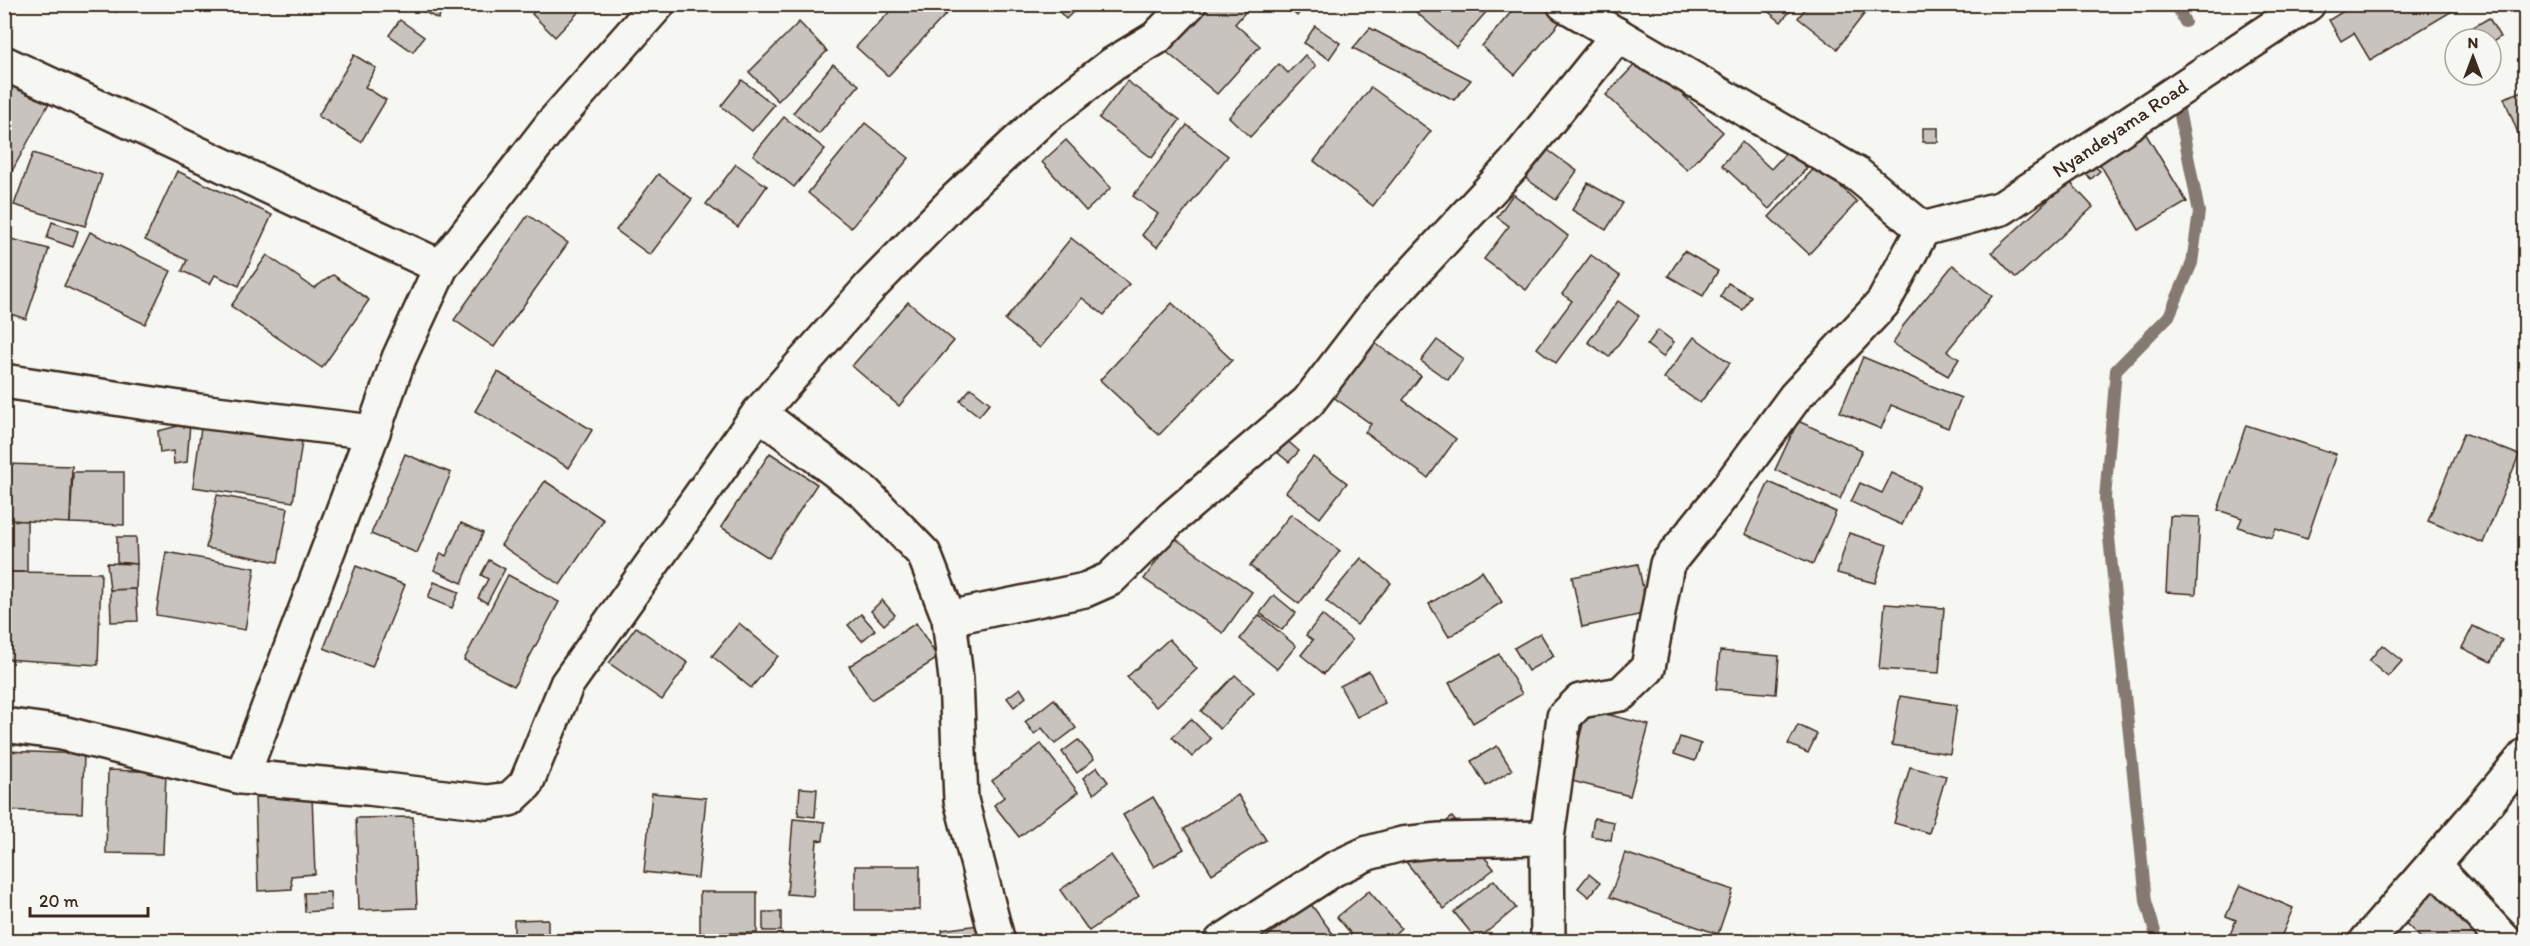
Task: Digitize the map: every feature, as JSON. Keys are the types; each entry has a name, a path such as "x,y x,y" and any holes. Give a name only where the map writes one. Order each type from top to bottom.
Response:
{"street":[{"path":"242,777 399,358 441,267 554,123 658,4"},
{"path":"4,725 62,733 242,777 368,788 487,802 510,800 526,784 567,684 759,413 871,286 956,199 1043,118 1113,64 1156,38 1189,4"},
{"path":"1548,942 1547,838 1564,717 1580,701 1621,694 1647,668 1666,564 1728,488 1795,397 1883,303 1923,228 1858,175 1564,4"},
{"name":"Nyandeyama Road","path":"1923,228 2002,207 2308,4"},
{"path":"948,618 1085,590 1110,579 1172,518 1308,402 1376,313 1513,165 1618,35"},
{"path":"4,63 441,267"},
{"path":"4,381 199,411 373,432"},
{"path":"759,413 865,493 924,554 948,618 956,679 961,800 998,942"},
{"path":"2366,942 2526,755"},
{"path":"1221,942 1334,869 1368,853 1402,844 1440,840 1547,838"},
{"path":"2433,865 2506,942"}],"building":[{"path":"100,4 119,4 116,12"},
{"path":"409,4 445,4 438,19"},
{"path":"541,4 586,4 555,37 532,14"},
{"path":"897,4 942,4 949,11 888,76 856,47"},
{"path":"1052,4 1081,4 1066,19"},
{"path":"1202,4 1252,4 1235,24 1260,46 1217,94 1163,49"},
{"path":"1284,4 1306,4 1297,16"},
{"path":"1407,4 1493,4 1456,47"},
{"path":"1518,4 1540,4 1560,22 1515,75 1482,46"},
{"path":"1759,4 1796,4 1781,22"},
{"path":"1809,4 1872,4 1837,49 1798,18"},
{"path":"2355,4 2464,4 2370,60 2354,33 2341,41 2329,20"},
{"path":"2489,18 2494,27 2473,27"},
{"path":"400,20 424,37 413,52 389,35"},
{"path":"799,22 827,51 778,101 749,72"},
{"path":"1315,26 1340,43 1329,59 1304,43"},
{"path":"1370,28 1471,80 1454,100 1353,48"},
{"path":"354,55 376,68 365,87 386,100 361,142 318,116"},
{"path":"1305,55 1316,66 1250,137 1229,117 1279,64 1288,73"},
{"path":"1642,57 1723,132 1687,170 1606,95"},
{"path":"833,64 859,85 819,134 793,113"},
{"path":"4,77 54,94 12,171 4,167"},
{"path":"742,80 774,105 752,131 721,106"},
{"path":"1127,81 1180,120 1152,158 1099,118"},
{"path":"1371,87 1431,131 1373,206 1314,161"},
{"path":"2526,90 2526,151 2525,151 2504,98"},
{"path":"784,117 825,149 794,187 753,155"},
{"path":"865,123 909,158 851,228 808,193"},
{"path":"1187,125 1228,156 1157,247 1142,235 1158,214 1133,196"},
{"path":"1923,128 1938,128 1938,142 1923,142"},
{"path":"2144,131 2187,202 2139,230 2097,159"},
{"path":"1066,140 1111,188 1086,211 1042,162"},
{"path":"1742,142 1771,169 1788,151 1807,168 1769,209 1722,165"},
{"path":"1545,148 1577,171 1556,200 1524,177"},
{"path":"33,153 102,175 85,226 14,205"},
{"path":"1823,159 1843,177 1837,183 1857,202 1809,254 1769,217"},
{"path":"2088,160 2100,171 2091,179 2080,169"},
{"path":"736,164 767,186 738,227 706,204"},
{"path":"177,171 272,215 239,286 215,275 210,284 182,271 187,260 145,240"},
{"path":"658,174 692,199 650,255 616,230"},
{"path":"2069,181 2093,207 2016,278 1992,252"},
{"path":"1588,183 1623,203 1606,230 1572,210"},
{"path":"1513,194 1568,236 1526,290 1484,259 1509,226 1497,217"},
{"path":"528,215 568,243 494,347 454,320"},
{"path":"52,222 78,231 73,247 47,238"},
{"path":"90,232 171,271 145,324 64,286"},
{"path":"4,237 49,249 26,319 4,312"},
{"path":"1071,238 1129,284 1104,315 1082,298 1040,348 1005,320"},
{"path":"1684,251 1718,271 1703,296 1668,276"},
{"path":"267,255 314,288 333,275 369,300 322,368 231,306"},
{"path":"1591,255 1620,276 1556,363 1537,348 1572,301 1562,294"},
{"path":"1953,265 1992,296 1947,351 1959,359 1948,376 1893,344 1903,326"},
{"path":"1728,283 1751,296 1743,310 1720,297"},
{"path":"1618,301 1639,316 1609,357 1588,342"},
{"path":"908,302 954,341 899,406 852,366"},
{"path":"1172,303 1232,360 1159,435 1100,380"},
{"path":"1658,330 1674,342 1663,357 1647,345"},
{"path":"1694,337 1730,363 1700,403 1664,378"},
{"path":"1437,340 1463,359 1448,380 1421,361"},
{"path":"1372,341 1421,376 1403,400 1456,439 1428,478 1365,432 1371,424 1332,396"},
{"path":"1863,357 1961,398 1948,428 1891,405 1881,429 1840,412"},
{"path":"498,372 592,430 569,468 475,411"},
{"path":"971,388 990,403 979,416 960,401"},
{"path":"202,420 303,435 293,502 193,487"},
{"path":"1798,421 1862,450 1840,499 1775,470"},
{"path":"190,423 187,462 174,464 173,451 160,453 158,431"},
{"path":"2246,425 2336,454 2307,539 2276,529 2272,538 2238,527 2242,518 2218,510"},
{"path":"2464,433 2519,455 2483,543 2428,521"},
{"path":"1283,437 1299,451 1289,462 1273,449"},
{"path":"770,453 817,484 769,558 721,527"},
{"path":"405,454 451,473 417,553 371,534"},
{"path":"1313,457 1347,483 1320,518 1286,492"},
{"path":"6,464 72,466 70,523 5,520"},
{"path":"73,472 124,472 124,525 70,523"},
{"path":"1892,473 1920,486 1902,525 1851,502 1860,483 1882,493"},
{"path":"545,481 604,520 560,585 501,545"},
{"path":"1769,482 1836,512 1813,564 1745,534"},
{"path":"217,495 288,508 278,562 206,548"},
{"path":"1291,514 1340,551 1299,604 1250,566"},
{"path":"2170,516 2200,517 2196,594 2166,592"},
{"path":"5,520 27,521 27,572 4,572"},
{"path":"461,523 483,533 462,583 434,570 441,553 446,556"},
{"path":"1849,533 1887,545 1875,583 1837,573"},
{"path":"117,537 136,537 137,564 117,562"},
{"path":"1173,537 1252,592 1223,633 1144,579"},
{"path":"166,552 255,568 245,630 156,615"},
{"path":"1361,558 1391,583 1357,625 1326,601"},
{"path":"489,560 505,569 487,603 478,598 488,579 481,575"},
{"path":"107,563 137,564 136,589 110,590"},
{"path":"1638,564 1648,613 1582,627 1572,577"},
{"path":"356,566 405,585 372,667 324,648"},
{"path":"1482,571 1502,602 1449,637 1429,604"},
{"path":"4,572 101,573 98,665 4,659"},
{"path":"508,575 559,602 514,686 464,660"},
{"path":"434,582 459,592 452,608 428,598"},
{"path":"136,589 138,621 111,622 110,590"},
{"path":"1274,595 1296,613 1282,630 1260,613"},
{"path":"882,600 895,615 884,625 871,611"},
{"path":"1885,604 1944,608 1939,673 1879,669"},
{"path":"861,614 875,630 862,641 848,625"},
{"path":"1259,615 1296,646 1277,669 1240,639"},
{"path":"1322,615 1352,640 1324,674 1301,655 1313,640 1306,635"},
{"path":"739,623 778,656 751,688 712,656"},
{"path":"916,623 938,658 871,700 849,666"},
{"path":"2473,626 2502,640 2491,662 2462,648"},
{"path":"636,627 688,663 662,700 609,663"},
{"path":"1540,633 1554,656 1528,671 1514,648"},
{"path":"1169,639 1197,669 1156,707 1127,677"},
{"path":"2382,645 2402,661 2388,677 2369,661"},
{"path":"1720,651 1779,656 1776,694 1716,689"},
{"path":"1499,654 1522,694 1473,723 1449,683"},
{"path":"1369,671 1385,703 1357,717 1340,686"},
{"path":"1235,675 1254,692 1220,729 1201,711"},
{"path":"1020,688 1026,697 1014,707 1007,698"},
{"path":"1900,696 1957,705 1950,754 1892,745"},
{"path":"1054,699 1076,728 1055,744 1042,728 1034,734 1025,722"},
{"path":"1587,709 1649,725 1630,796 1568,780"},
{"path":"1191,719 1211,739 1192,757 1172,737"},
{"path":"1798,725 1817,734 1808,753 1788,744"},
{"path":"1680,737 1701,744 1695,761 1674,754"},
{"path":"1078,740 1094,759 1077,773 1062,752"},
{"path":"1041,744 1078,792 1019,837 994,805 1004,797 992,781"},
{"path":"1497,746 1512,770 1486,786 1471,761"},
{"path":"4,751 84,754 82,813 4,810"},
{"path":"2526,764 2526,803 2506,782"},
{"path":"1097,767 1108,782 1094,794 1083,778"},
{"path":"1910,767 1946,776 1929,833 1894,823"},
{"path":"108,770 166,772 163,854 106,853"},
{"path":"800,788 817,789 815,817 798,815"},
{"path":"652,793 706,798 698,878 644,872"},
{"path":"1238,795 1266,840 1212,874 1184,829"},
{"path":"312,796 315,874 291,876 292,889 258,891 255,797"},
{"path":"1153,797 1184,849 1154,867 1123,815"},
{"path":"413,817 417,908 359,910 356,818"},
{"path":"1452,817 1494,869 1444,909 1402,857"},
{"path":"1594,818 1614,822 1611,840 1591,836"},
{"path":"793,819 825,822 823,841 817,840 813,896 787,894"},
{"path":"1625,853 1733,890 1718,934 1610,897"},
{"path":"1111,855 1139,896 1089,931 1060,890"},
{"path":"855,866 920,866 920,910 855,910"},
{"path":"1589,874 1600,883 1589,897 1578,888"},
{"path":"2433,876 2487,926 2472,942 2425,942 2396,914"},
{"path":"1494,880 1516,908 1477,940 1454,912"},
{"path":"2240,885 2293,908 2279,942 2227,942 2236,920 2226,916"},
{"path":"1369,891 1401,928 1386,942 1358,942 1337,917"},
{"path":"330,892 331,910 305,912 304,893"},
{"path":"700,892 757,892 757,933 700,933"},
{"path":"1310,903 1339,942 1260,942"},
{"path":"763,912 781,912 781,931 763,931"},
{"path":"548,919 548,942 495,942 495,935 514,934 514,920"},
{"path":"986,924 988,942 944,942 942,930"},
{"path":"581,933 581,942 563,942 563,934"},
{"path":"922,936 923,942 866,942 866,941"}],"waterway":[{"path":"2176,4 2185,22"},
{"path":"2158,942 2146,901 2105,498 2116,370 2169,316 2192,263 2199,212 2179,110"}]}
